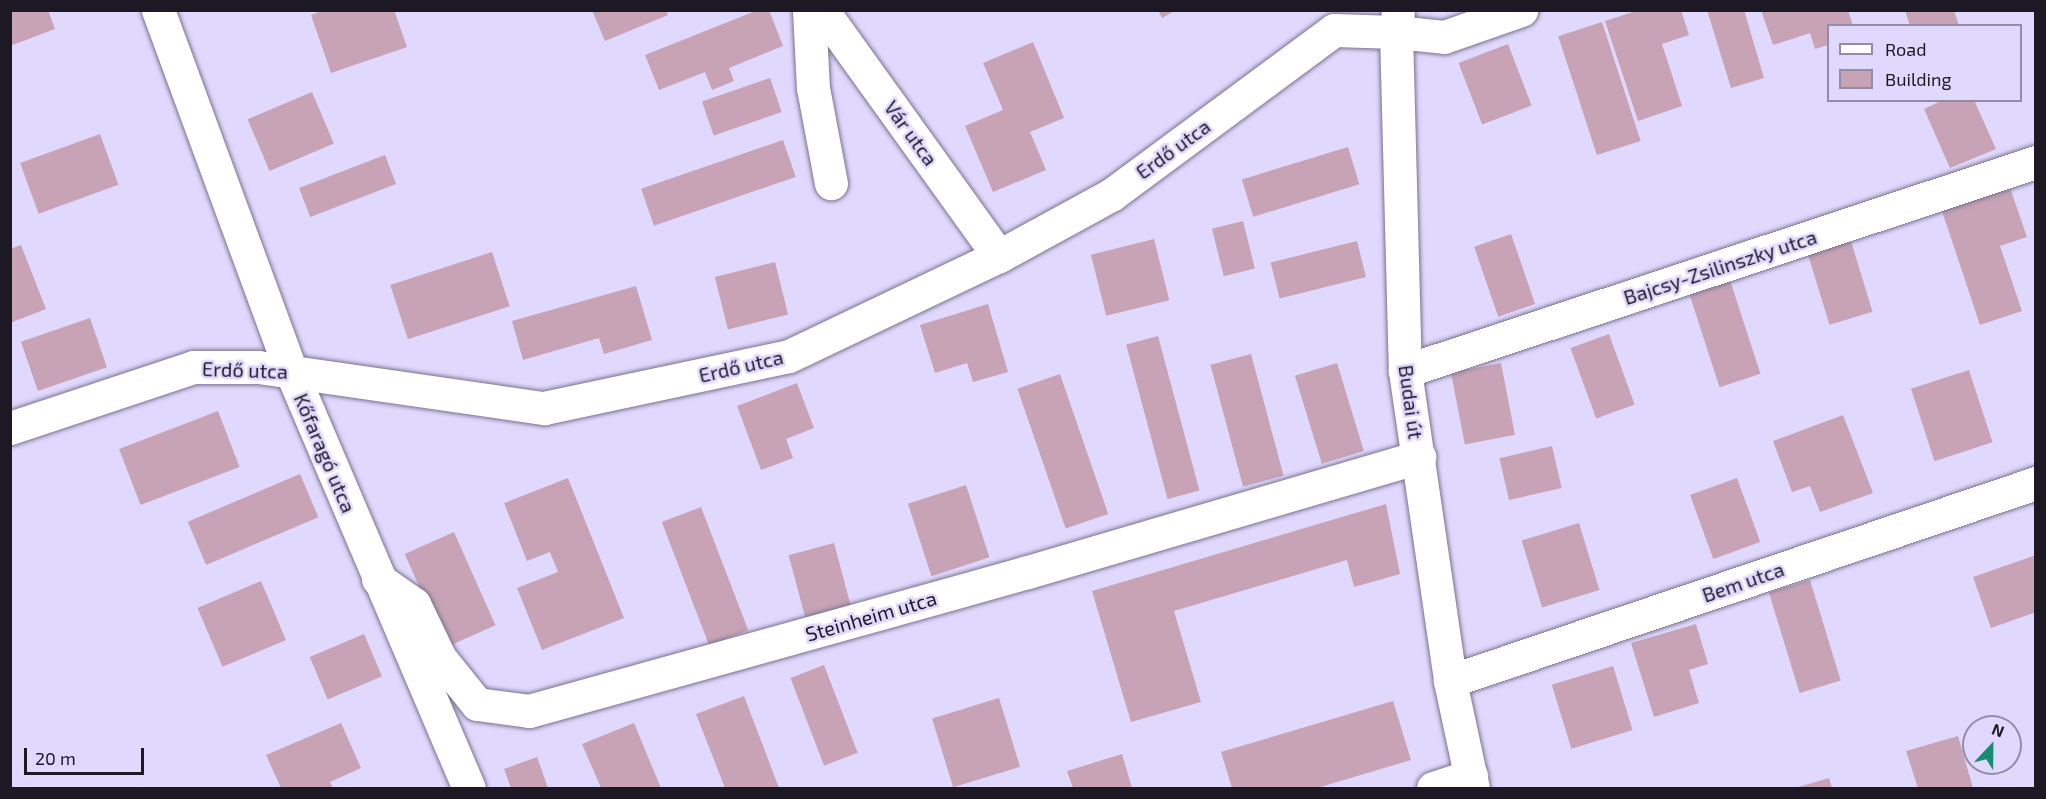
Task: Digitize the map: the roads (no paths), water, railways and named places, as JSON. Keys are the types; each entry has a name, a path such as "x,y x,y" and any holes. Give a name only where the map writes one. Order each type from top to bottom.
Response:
{"street":[{"name":"Kőfaragó utca","path":"158,10 291,370 469,789"},
{"path":"809,10 813,88 831,183"},
{"name":"Vár utca","path":"822,10 999,256"},
{"name":"Erdő utca","path":"10,428 193,368 228,365 291,370 544,408 789,356 999,256 1111,195 1334,30 1397,21 1444,37 1521,10"},
{"name":"Budai út","path":"1397,21 1405,371 1450,681 1472,783"},
{"name":"Bajcsy-Zsilinszky utca","path":"1405,371 2036,162"},
{"name":"Steinheim utca","path":"378,579 414,604 440,658 477,704 529,711 1028,572 1419,457"},
{"name":"Bem utca","path":"1450,681 2036,483"},
{"path":"1433,789 1472,783"}]}
